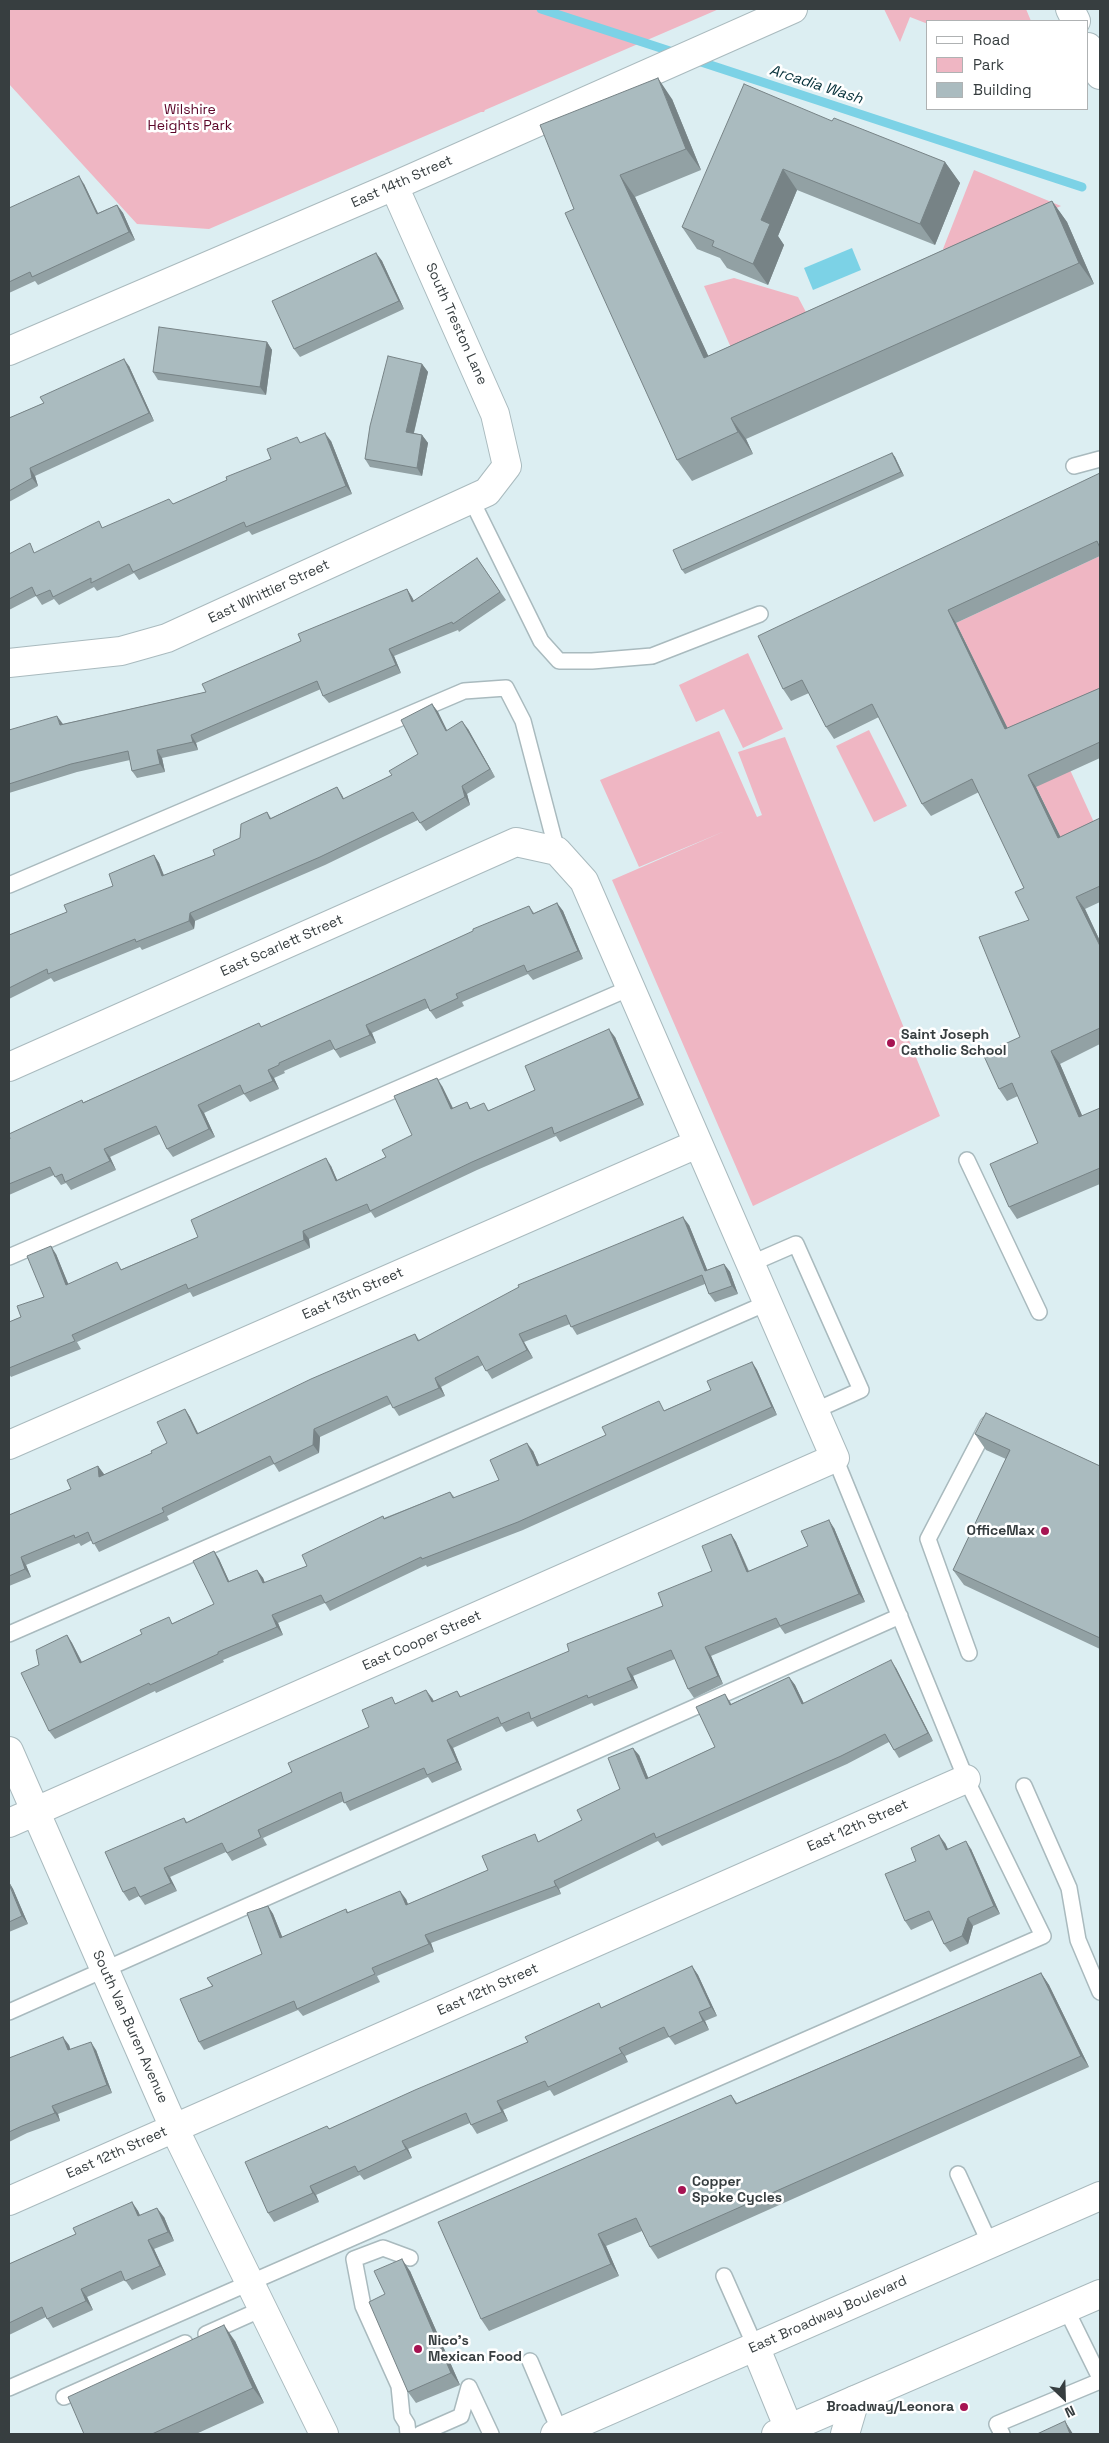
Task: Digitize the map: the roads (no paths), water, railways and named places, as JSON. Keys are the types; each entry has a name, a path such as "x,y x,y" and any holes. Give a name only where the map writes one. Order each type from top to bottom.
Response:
{"street":[{"name":"East 14th Street","path":"9,351 394,186 752,17 793,9"},
{"path":"1089,49 1100,74"},
{"name":"South Treston Lane","path":"394,186 495,414 506,466"},
{"name":"East Whittier Street","path":"9,664 121,651 167,638 487,492 506,466"},
{"name":"East Scarlett Street","path":"9,1067 516,842 557,851"},
{"path":"557,851 584,881 835,1458"},
{"name":"East 13th Street","path":"9,1445 697,1144"},
{"name":"East Cooper Street","path":"9,1823 835,1458"},
{"name":"South Van Buren Avenue","path":"9,1751 174,2128 324,2434"},
{"name":"East 12th Street","path":"9,2201 966,1779"},
{"name":"East Broadway Boulevard","path":"558,2433 1100,2196"},
{"path":"755,2346 785,2432 1100,2294"},
{"path":"845,2434 855,2400"},
{"path":"310,2407 316,2434"}],"lane":[{"path":"1074,466 1100,460"},
{"path":"471,499 541,641 559,661 592,661 652,656 760,614"},
{"path":"9,885 464,690 506,688 522,720 557,851"},
{"path":"9,1257 630,988"},
{"path":"967,1160 1038,1312"},
{"path":"750,1264 796,1244 861,1390 814,1410"},
{"path":"9,1634 767,1303"},
{"path":"969,1653 928,1539 991,1418"},
{"path":"9,2388 1043,1936 966,1779 835,1458"},
{"path":"9,2012 900,1616"},
{"path":"1024,1786 1069,1888 1078,1940 1100,1992"},
{"path":"958,2174 990,2244"},
{"path":"410,2258 383,2248 354,2259 363,2306 399,2386 402,2416 408,2429 419,2434 461,2416 469,2387 491,2434"},
{"path":"724,2276 755,2346"},
{"path":"1002,2434 997,2424 1100,2379 1066,2308"},
{"path":"64,2397 262,2309"},
{"path":"530,2361 558,2433"}],"water":[{"path":"852,248 861,270 813,290 804,268"}],"waterway":[{"name":"Arcadia Wash","path":"541,9 676,53"},
{"name":"Arcadia Wash","path":"695,60 1082,187"}],"place":[{"name":"Saint Joseph Catholic School","path":"891,1043"},
{"name":"OfficeMax","path":"1045,1531"},
{"name":"Copper Spoke Cycles","path":"682,2190"},
{"name":"Nico's Mexican Food","path":"418,2349"},
{"name":"Broadway/Leonora","path":"964,2407"}],"park label":[{"name":"Wilshire Heights Park","path":"190,118"}]}
